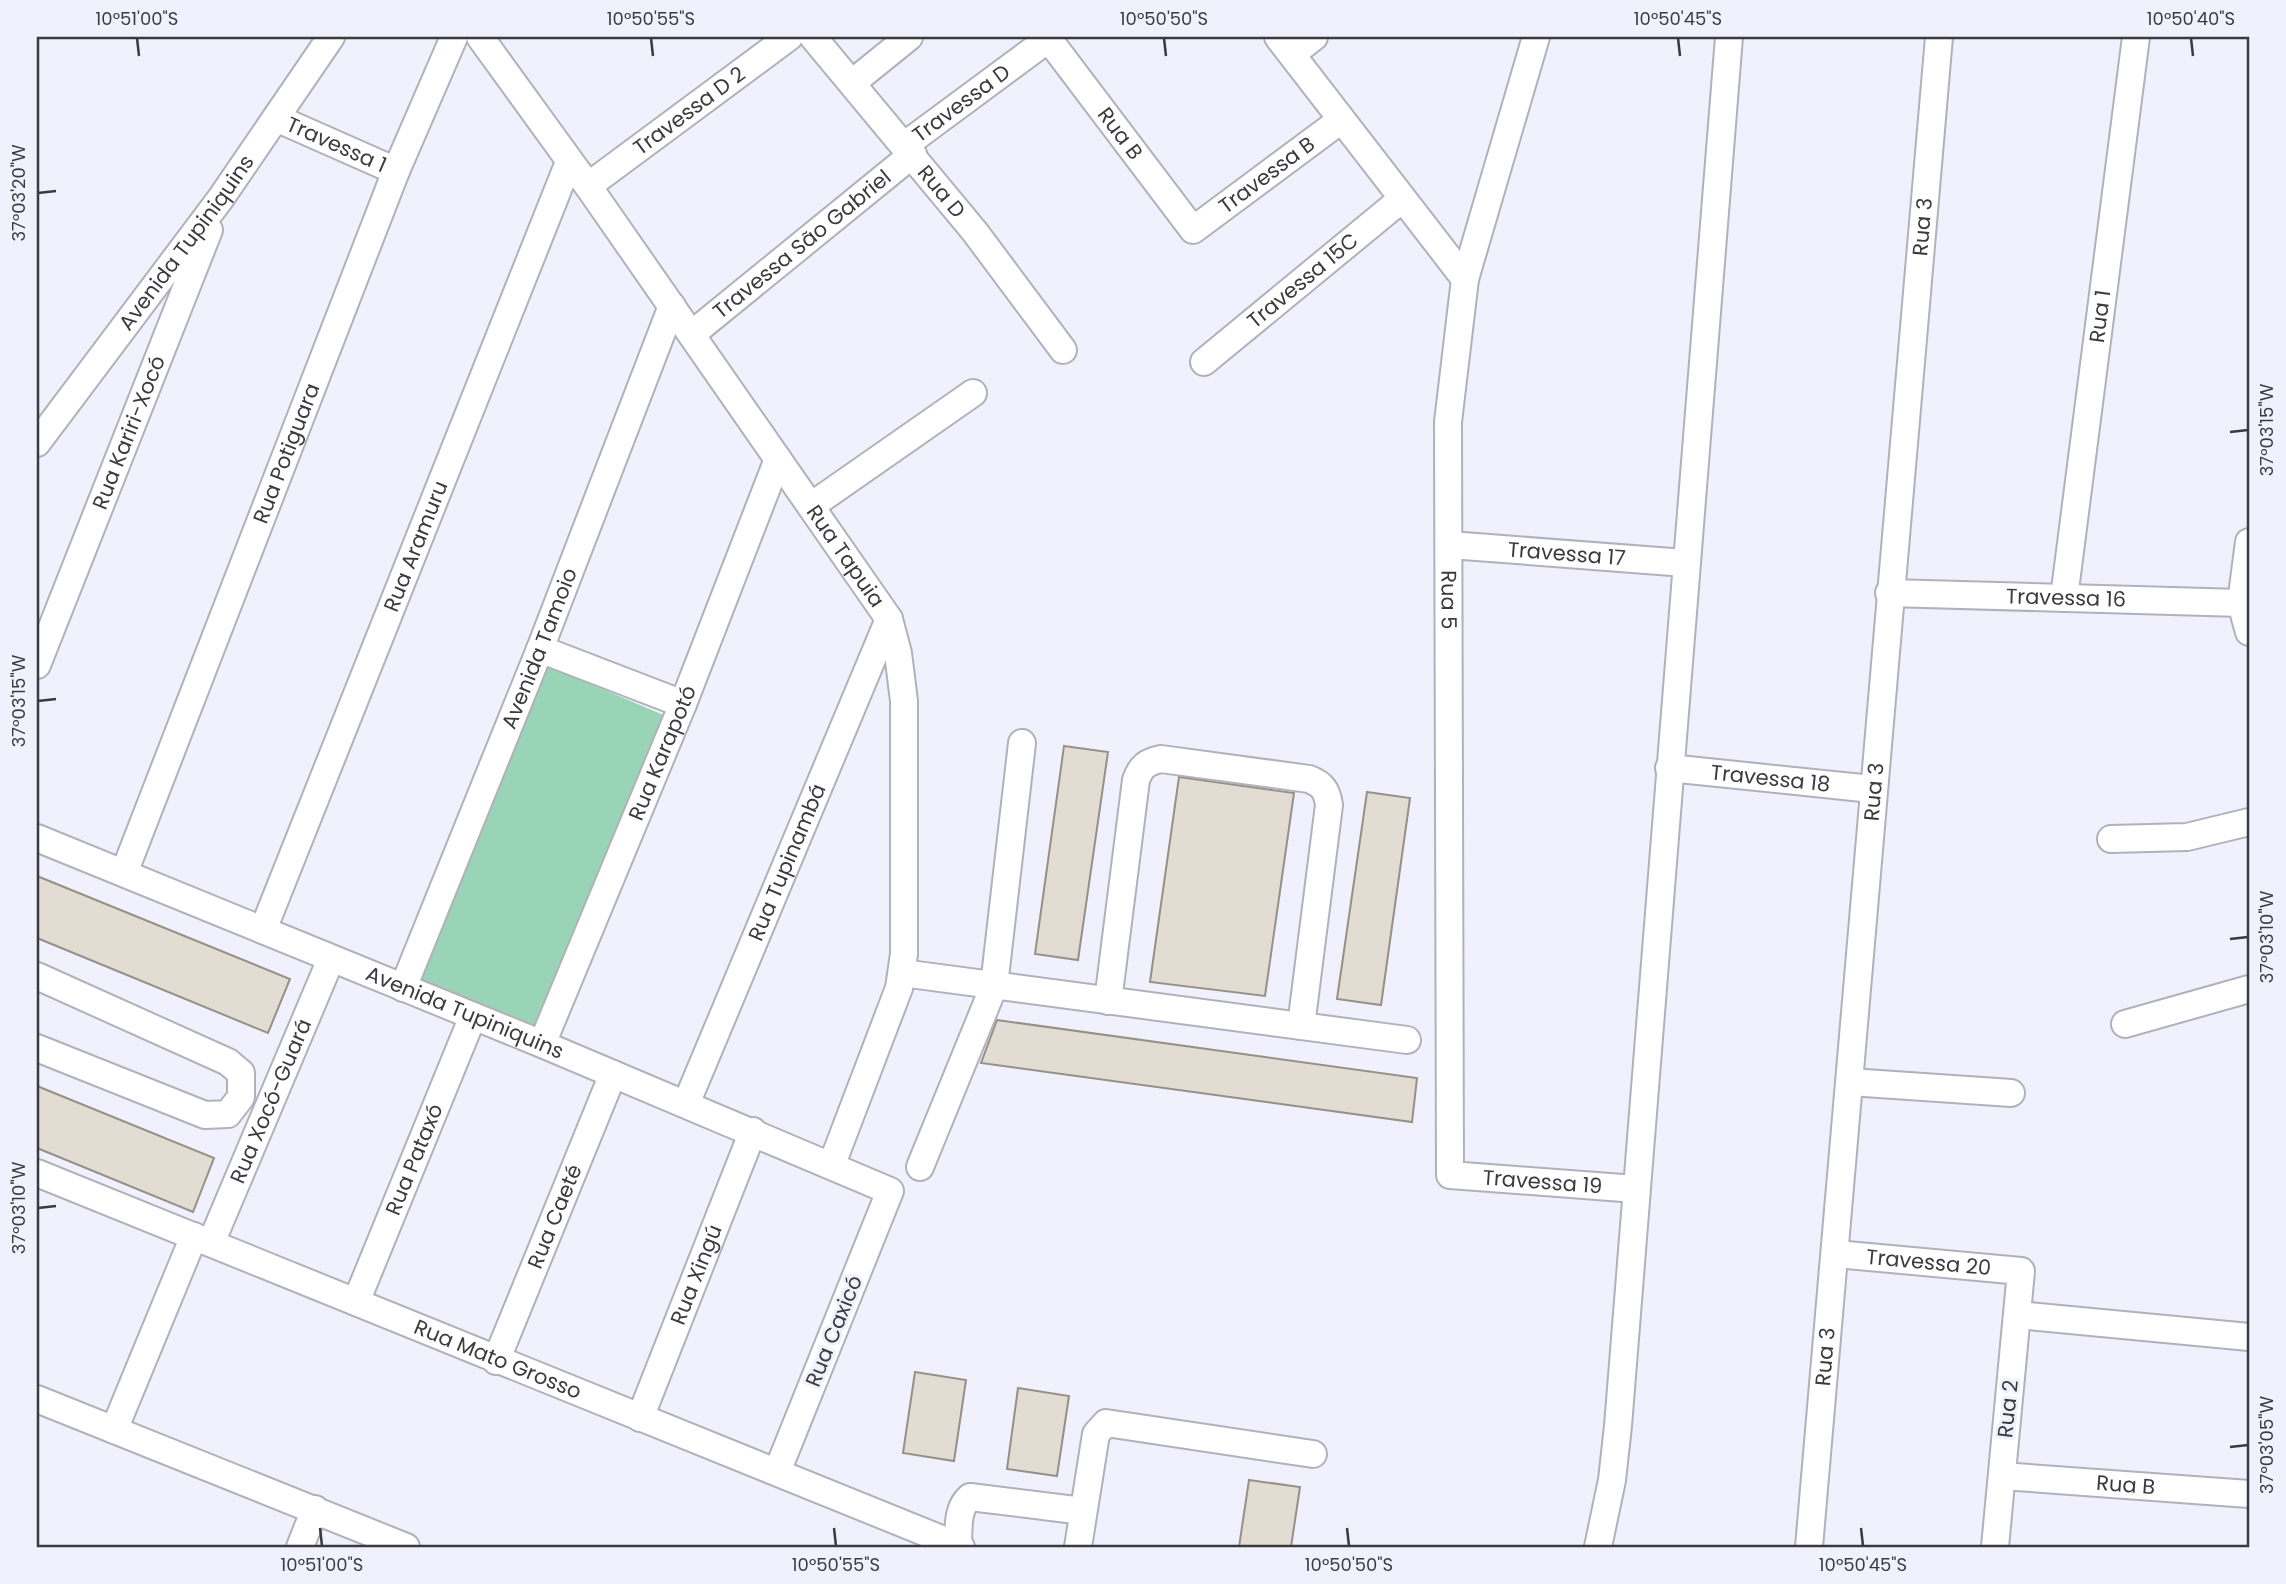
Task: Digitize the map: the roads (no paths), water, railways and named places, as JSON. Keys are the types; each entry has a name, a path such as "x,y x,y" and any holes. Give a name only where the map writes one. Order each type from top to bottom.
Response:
{"street":[{"name":"Avenida Tupiniquins","path":"37,443 221,198 331,37"},
{"name":"Rua Potiguara","path":"124,873 396,171 454,37"},
{"name":"Rua Tapuia","path":"480,37 588,186 889,618 898,653 904,701 906,974 832,1164"},
{"name":"Travessa D 2","path":"588,186 789,37"},
{"name":"Rua D","path":"813,37 909,150 1063,350"},
{"path":"852,83 909,37"},
{"path":"1314,37 1285,45 1465,279"},
{"name":"Rua 5","path":"1450,1175 1448,422 1465,279 1536,37"},
{"path":"1598,1547 1616,1440 1729,37"},
{"name":"Rua 3","path":"1809,1547 1836,1254 1872,789 1939,37"},
{"name":"Rua 1","path":"2064,598 2136,37"},
{"name":"Travessa D","path":"909,150 1049,38"},
{"name":"Rua B","path":"1049,38 1193,230"},
{"name":"Travessa 1","path":"276,118 396,171"},
{"name":"Travessa B","path":"1193,230 1341,120"},
{"name":"Travessa São Gabriel","path":"692,334 909,150"},
{"name":"Rua Aramuru","path":"263,930 569,162"},
{"name":"Rua Kariri-Xocó","path":"37,665 221,198"},
{"name":"Travessa 15C","path":"1204,362 1402,199"},
{"name":"Avenida Tamoio","path":"402,988 540,649 672,306"},
{"path":"811,506 973,393"},
{"name":"Rua Karapotó","path":"542,1044 683,704 778,459"},
{"path":"2249,542 2245,601 2249,632"},
{"name":"Travessa 17","path":"1450,545 1685,564"},
{"name":"Travessa 16","path":"1889,593 2245,601"},
{"name":"Rua Tupinambá","path":"686,1104 889,618"},
{"path":"540,649 683,704"},
{"path":"920,1167 994,986 1022,743"},
{"path":"1108,1001 1136,780 1140,769 1150,761 1161,759 1309,779 1320,783 1327,793 1329,804 1301,1026"},
{"name":"Travessa 18","path":"1669,768 1872,789"},
{"path":"2111,839 2187,837 2249,822"},
{"name":"Avenida Tupiniquins","path":"37,838 753,1131 890,1191"},
{"name":"Rua Xocó-Guará","path":"114,1430 331,959"},
{"path":"906,974 1407,1040"},
{"path":"37,976 228,1062 241,1073 241,1097 228,1114 205,1115 37,1048"},
{"path":"2125,1024 2249,989"},
{"name":"Rua Pataxó","path":"356,1302 473,1016"},
{"name":"Rua Caeté","path":"496,1361 613,1074"},
{"path":"1850,1082 2011,1093"},
{"name":"Rua Xingú","path":"640,1418 753,1131"},
{"name":"Rua Mato Grosso","path":"37,1174 959,1547"},
{"name":"Travessa 19","path":"1450,1175 1636,1189"},
{"name":"Rua Caxicó","path":"777,1472 890,1191"},
{"name":"Travessa 20","path":"1836,1254 2021,1272"},
{"name":"Rua 2","path":"1995,1547 2021,1272"},
{"path":"2018,1315 2249,1337"},
{"path":"37,1399 407,1547"},
{"path":"1078,1547 1096,1434 1106,1423 1313,1454"},
{"name":"Rua B","path":"2002,1476 2249,1494"},
{"path":"959,1547 960,1513 963,1503 970,1497 1083,1511"},
{"path":"300,1547 315,1509"}]}
